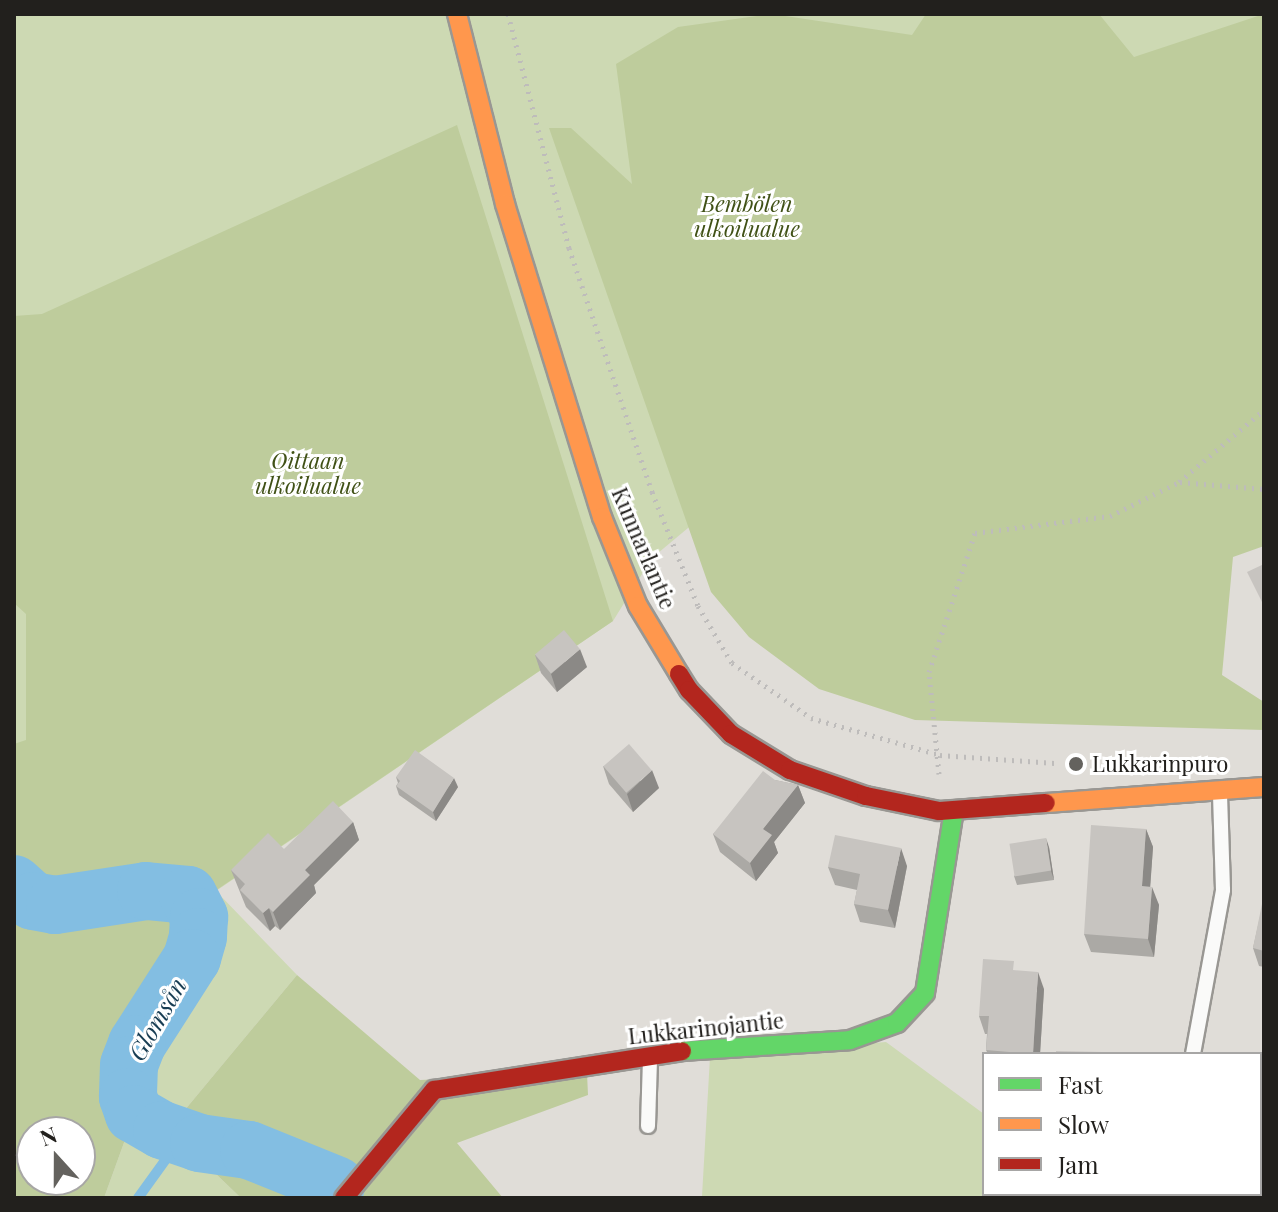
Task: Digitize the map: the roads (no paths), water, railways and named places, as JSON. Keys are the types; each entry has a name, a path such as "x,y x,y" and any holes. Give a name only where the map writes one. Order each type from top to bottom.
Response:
{"main road":[{"name":"Kunnarlantie","path":"457,14 505,204 602,517 638,606 689,690 731,734 790,770 866,796 939,811 1264,787"},
{"name":"Lukkarinojantie","path":"344,1198 434,1090 710,1047 850,1040 897,1023 925,993 954,810"}],"lane":[{"path":"1193,1052 1223,890 1220,788"},
{"path":"648,1126 651,1055"}],"waterway":[{"name":"Glomsån","path":"14,884 33,901 55,905 146,891 188,895 199,917 198,937 192,958 137,1044 129,1065 128,1097 134,1114 162,1130 199,1143 249,1150 336,1185"},
{"path":"138,1198 182,1137"}],"place":[{"name":"Lukkarinpuro","path":"1076,764"}],"park label":[{"name":"Bembölen ulkoilualue","path":"747,216"},
{"name":"Oittaan ulkoilualue","path":"308,472"}]}
